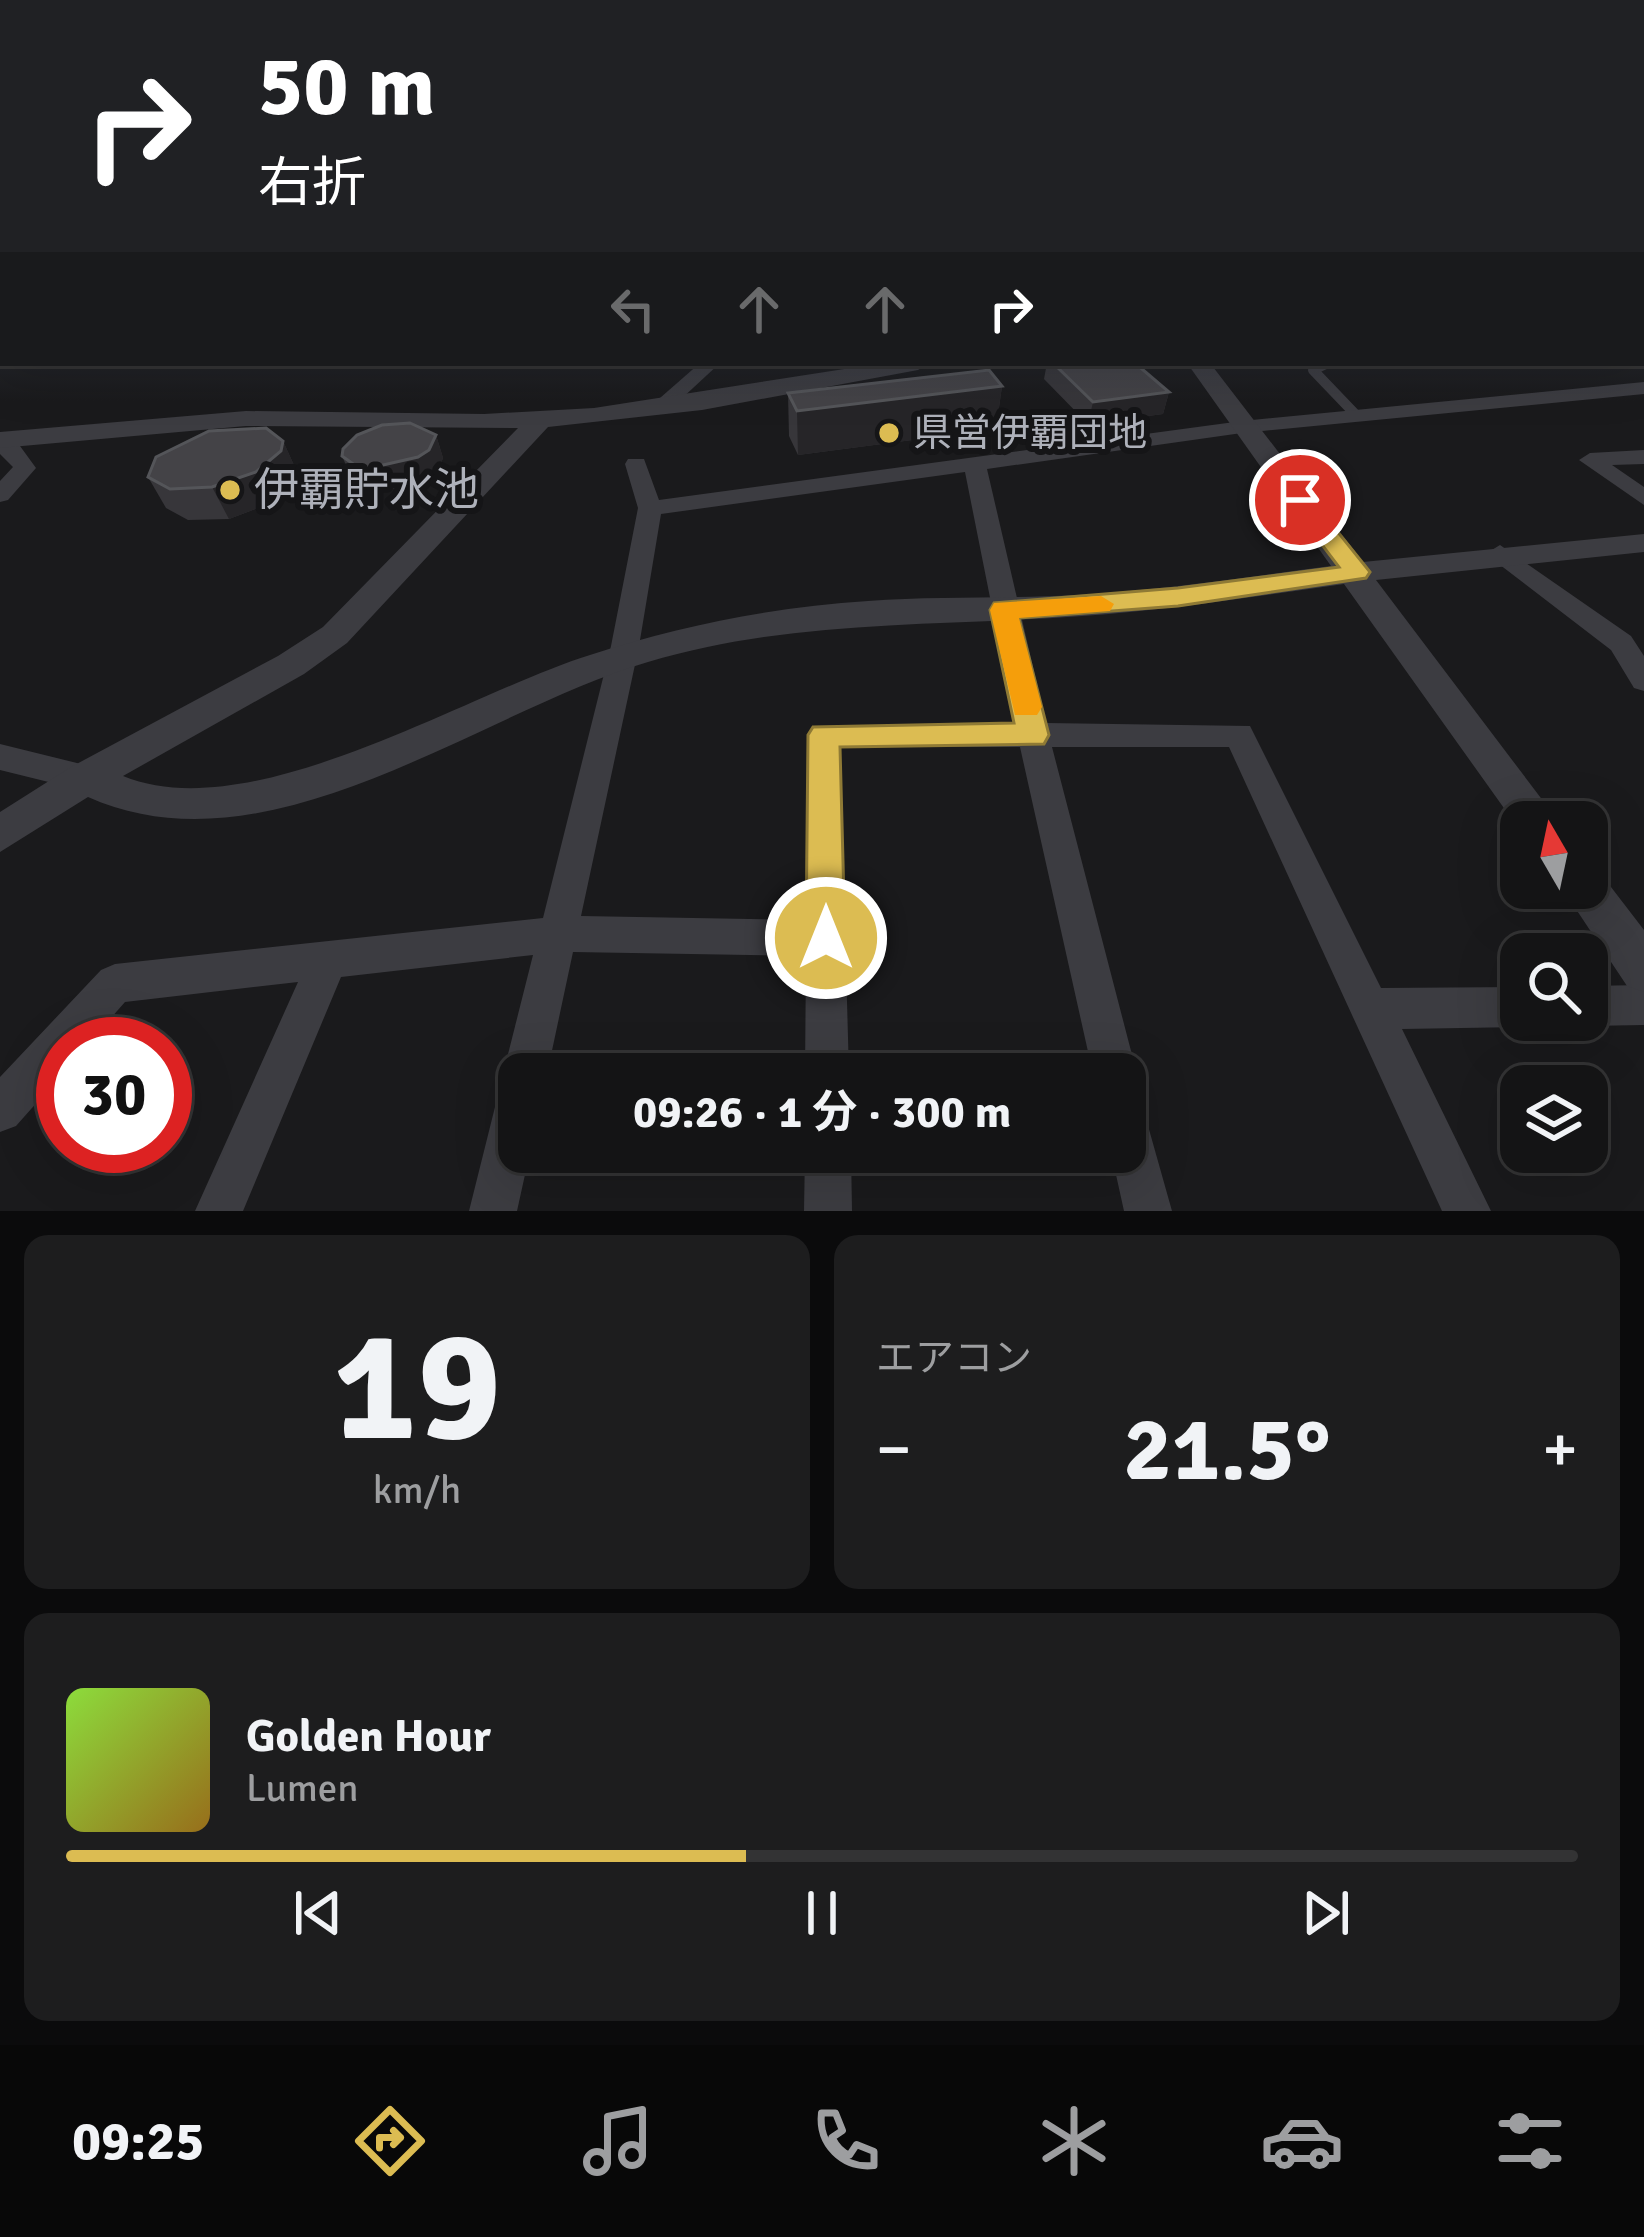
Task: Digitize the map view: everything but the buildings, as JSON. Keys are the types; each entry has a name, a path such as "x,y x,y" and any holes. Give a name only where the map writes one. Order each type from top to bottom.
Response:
{"street":[{"path":"659,409 708,366"},
{"path":"0,444 155,422 287,417 484,422 659,409 901,366"},
{"path":"1200,366 1523,801"},
{"path":"650,508 1242,427 1644,388"},
{"path":"0,834 85,778 291,665 335,634 542,418"},
{"path":"0,444 25,467 0,495"},
{"path":"1644,457 1590,460 1644,498"},
{"path":"974,461 1004,610 1109,1053"},
{"path":"530,1053 622,658 650,508 636,464"},
{"path":"0,757 85,778 151,802 229,800 315,782 410,748 563,677 706,634 869,612 1004,610 1178,597 1499,553 1644,543"},
{"path":"1499,553 1621,643 1644,680"},
{"path":"827,1053 824,735 1239,735 1467,1211"},
{"path":"1600,909 1644,969"},
{"path":"0,1110 115,984 557,934 826,938"},
{"path":"219,1211 328,961"},
{"path":"1608,1006 1644,1005"},
{"path":"1370,1010 1500,1007"},
{"path":"493,1211 502,1173"},
{"path":"828,1173 828,1211"},
{"path":"1139,1173 1148,1211"}],"lane":[{"path":"1322,366 1313,370 1357,416"}],"slow traffic":[{"path":"1026,707 1004,610 1101,604"}],"place":[{"name":"県営伊覇団地","path":"889,433"},
{"name":"伊覇貯水池","path":"230,490"}],"route":[{"path":"826,938 824,735 1033,735 1004,610 1178,597 1357,572 1300,500"}]}
